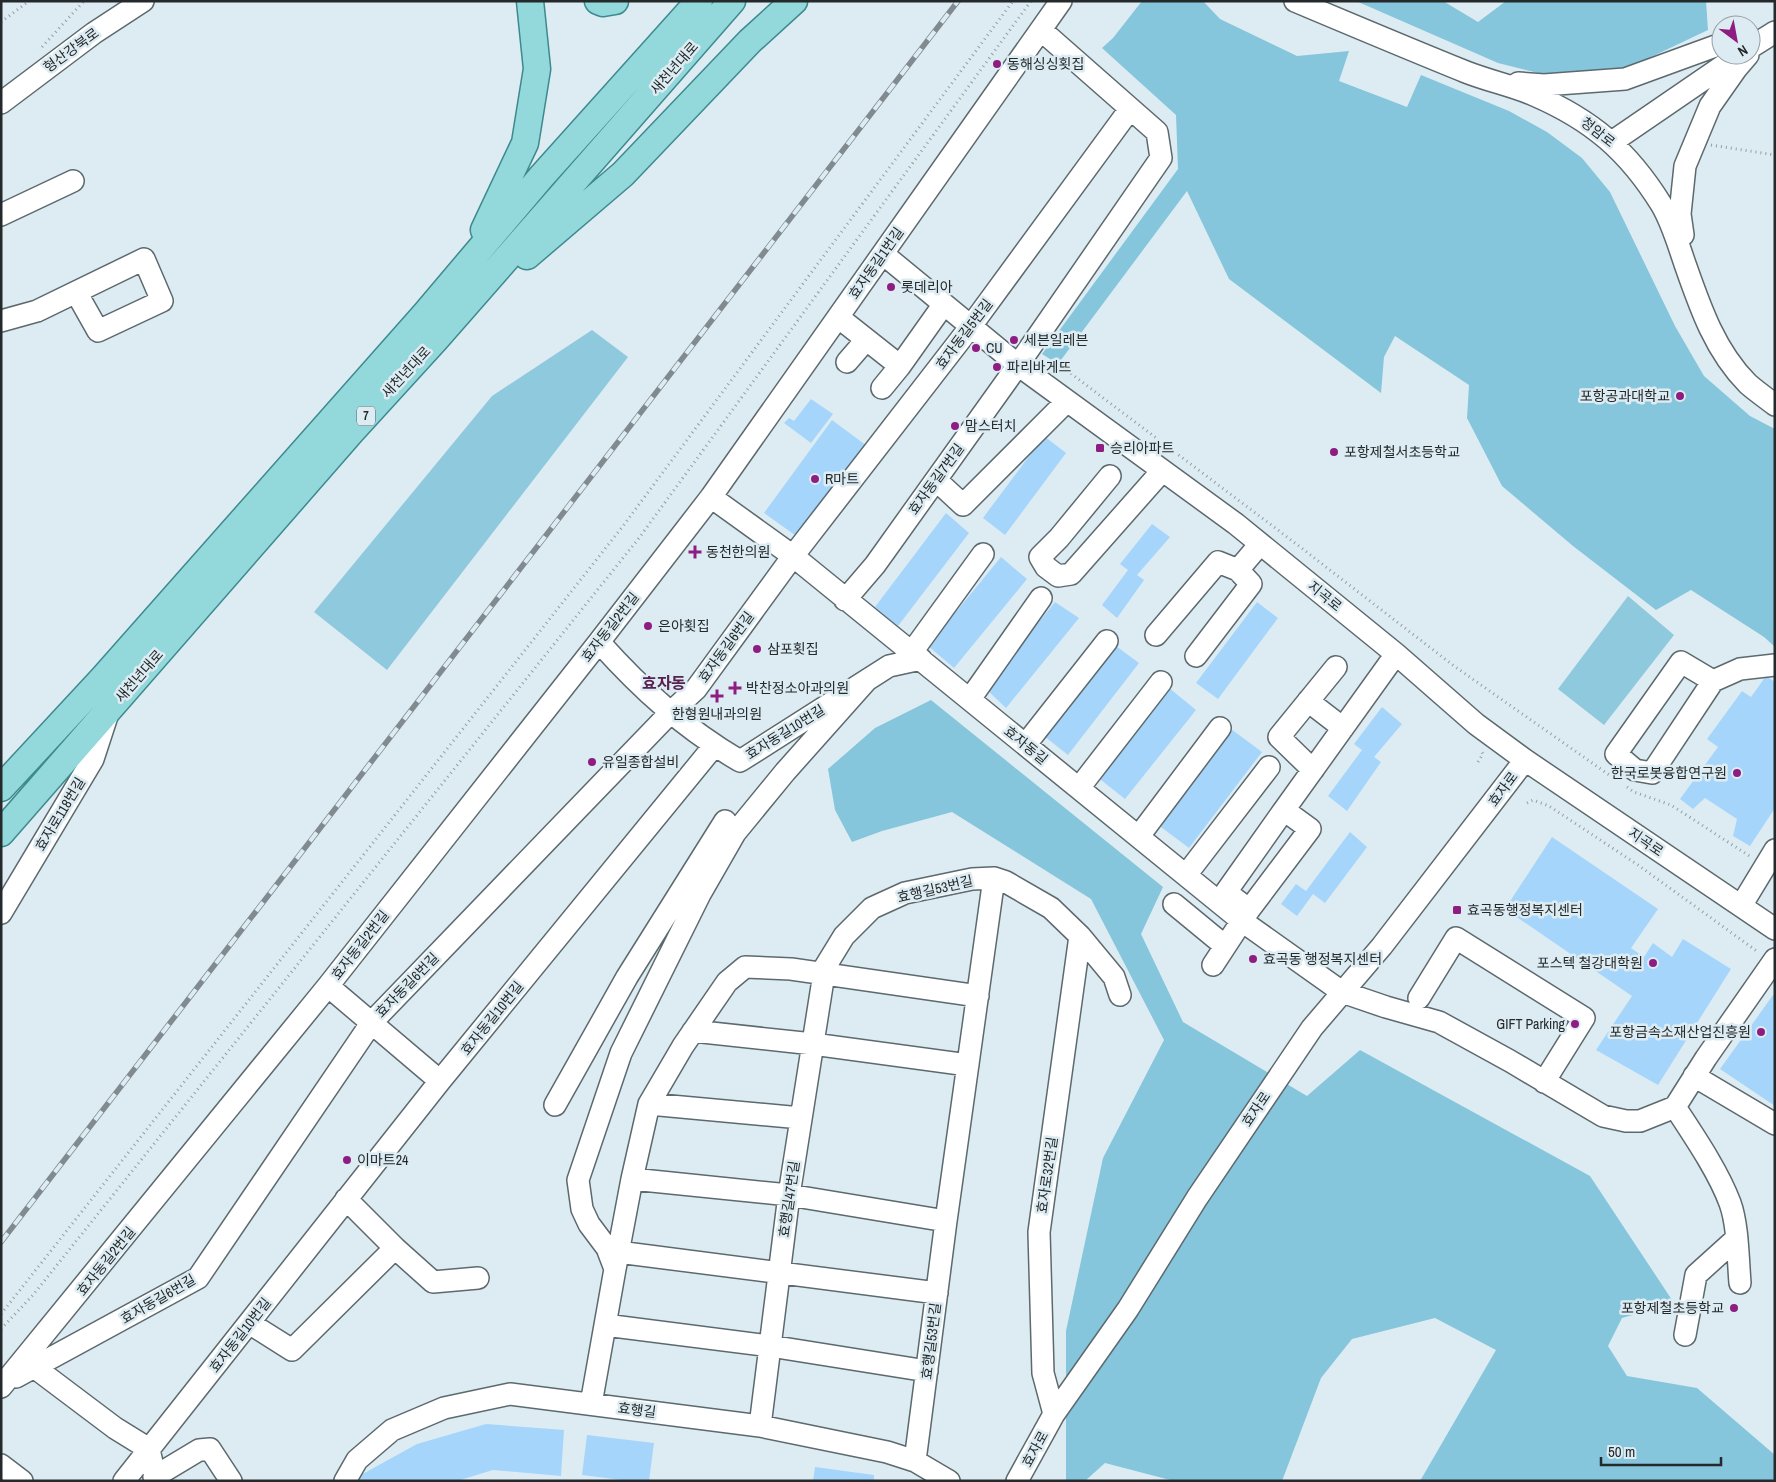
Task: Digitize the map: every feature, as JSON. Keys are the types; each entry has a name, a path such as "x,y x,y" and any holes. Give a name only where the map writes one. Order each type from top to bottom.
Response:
{"main road":[{"path":"425,314 486,227 525,143 537,69 530,1"},
{"path":"598,1 603,3 615,1"},
{"name":"새천년대로","path":"1,788 103,678 425,314 542,176 699,1"},
{"name":"새천년대로","path":"1,833 352,431 454,318 732,1"},
{"path":"454,318 623,174 750,41 794,1"}],"street":[{"name":"형산강북로","path":"1,102 94,33 143,1"},
{"name":"효자동길1번길","path":"710,497 1061,1"},
{"name":"청암로","path":"1294,1 1489,82 1532,94 1568,111 1612,142 1634,165 1668,216 1703,316 1731,364 1753,388 1775,405"},
{"path":"1041,30 1130,109"},
{"path":"1489,82 1544,85 1625,79 1711,48"},
{"path":"1612,142 1724,65"},
{"path":"1690,280 1680,214 1685,166 1710,106 1739,65"},
{"name":"효자동길7번길","path":"845,600 875,565 936,480 1161,158 1157,132 1130,109"},
{"name":"효자동길5번길","path":"793,556 970,326 1130,109"},
{"path":"1,216 73,181"},
{"name":"지곡로","path":"883,254 1018,365 1260,544 1396,654 1476,724 1525,760 1775,929"},
{"path":"1,321 37,311 76,292"},
{"path":"882,388 944,304"},
{"path":"838,317 900,366"},
{"path":"847,362 866,340"},
{"path":"936,480 963,505 1059,396"},
{"path":"1110,476 1059,538 1040,557 1046,567 1058,576 1071,574 1162,470"},
{"name":"효자동길","path":"710,497 793,556 1186,875 1245,915 1342,992 1439,1022 1602,1116 1626,1122 1640,1121 1675,1107"},
{"name":"효자동길2번길","path":"4,1385 328,986 599,642 710,497"},
{"path":"1088,502 1115,525"},
{"path":"1238,570 1260,544"},
{"path":"916,655 983,554"},
{"name":"효자동길6번길","path":"4,1385 198,1278 372,1022 670,713 696,689 793,556"},
{"path":"1156,635 1218,562 1238,570 1251,584 1196,656"},
{"path":"970,699 1041,598"},
{"path":"1026,744 1108,641"},
{"path":"599,642 627,674 670,713 714,746"},
{"path":"1245,915 1226,892 1396,654"},
{"name":"효자동길10번길","path":"124,1481 440,1081 714,746 740,761 889,666 916,655"},
{"path":"1713,681 1681,662 1616,754 1635,770 1652,773 1713,681 1740,668 1775,665"},
{"path":"1312,770 1280,737 1336,667"},
{"path":"866,681 785,772 739,828 700,894 621,1053 578,1180 582,1209 589,1224 616,1260 780,1273 937,1293"},
{"path":"1079,788 1161,682"},
{"path":"1308,701 1343,728"},
{"name":"효자로118번길","path":"1,913 93,759 110,710"},
{"path":"1139,836 1220,728"},
{"name":"효자로","path":"1017,1481 1054,1414 1128,1309 1197,1198 1312,1028 1382,946 1525,760"},
{"path":"1186,875 1270,767"},
{"path":"1213,965 1245,915 1310,828 1284,810"},
{"path":"555,1105 627,977 725,821 739,828"},
{"path":"1741,906 1770,858"},
{"path":"994,878 1006,882 1051,908 1080,936 1114,977 1120,995"},
{"name":"효행길53번길","path":"824,974 825,967 844,936 872,908 905,893 972,880 994,878 946,1221 915,1461"},
{"path":"1174,904 1225,946"},
{"name":"효자로32번길","path":"1054,1414 1042,1373 1039,1232 1080,936"},
{"path":"1419,998 1456,938 1584,1018 1544,1082"},
{"path":"1740,1283 1737,1238 1730,1204 1707,1157 1675,1107 1767,956"},
{"path":"591,1404 616,1260 649,1104 693,1031 727,982 745,967 791,969 978,996"},
{"name":"효행길47번길","path":"760,1426 789,1195 824,974"},
{"path":"328,986 440,1081"},
{"path":"693,1031 813,1044 968,1065"},
{"path":"1694,1076 1775,1124"},
{"path":"649,1104 801,1118"},
{"path":"632,1179 789,1195 946,1221"},
{"path":"346,1199 395,1248 433,1282 478,1278"},
{"path":"1685,1335 1696,1275 1737,1238"},
{"path":"249,1323 292,1350 395,1248"},
{"path":"605,1325 770,1346 927,1371"},
{"path":"34,1367 115,1428 149,1449 155,1479 199,1450 210,1449 231,1481"},
{"name":"효행길","path":"345,1481 357,1460 392,1430 444,1408 510,1394 760,1426 887,1452 915,1461 949,1481"},
{"path":"1,1465 22,1481"}],"path":[{"path":"1,22 29,1"},
{"path":"1,1314 623,526 1013,1"},
{"path":"1,1329 33,1295 639,538 1031,1"},
{"path":"1694,142 1775,155"},
{"path":"1059,396 1060,366 1288,537 1454,666 1618,781"},
{"path":"1626,787 1634,792 1671,805 1770,858"},
{"path":"1527,803 1533,800 1549,806 1767,956"}],"shaded area":[{"path":"1142,1 1203,1 1220,19 1297,56 1349,51 1339,81 1407,107 1421,75 1509,111 1547,132 1582,158 1610,192 1675,326 1704,376 1750,416 1775,429 1775,647 1764,637 1691,590 1656,610 1573,546 1502,486 1467,418 1469,385 1395,336 1384,357 1381,393 1229,279 1187,191 1058,364 1042,354 1178,169 1176,115 1102,48 1113,38"},
{"path":"1356,1 1443,1 1478,22 1506,1 1706,1 1708,30 1630,67 1546,75 1498,63"},
{"path":"592,330 628,357 387,670 314,612 492,396"},
{"path":"1628,596 1674,635 1604,725 1558,689"},
{"path":"931,700 1163,887 1141,934 1183,1022 1307,1096 1360,1050 1590,1176 1674,1303 1622,1318 1608,1346 1627,1376 1697,1388 1775,1455 1775,1481 1420,1481 1496,1350 1435,1318 1352,1339 1321,1378 1282,1481 1174,1481 1105,1463 1085,1481 1066,1481 1066,1331 1103,1158 1164,1040 1091,899 952,812 882,831 852,842 835,810 828,769 875,728"}],"building":[{"path":"811,399 833,414 811,443 784,423 789,418 794,421"},
{"name":"R마트","path":"832,420 867,446 799,538 764,513"},
{"path":"1044,436 1066,453 1005,535 983,518"},
{"path":"946,513 969,533 898,626 875,607"},
{"path":"1152,524 1170,537 1137,575 1144,580 1117,618 1102,605 1128,570 1120,564"},
{"path":"1001,557 1027,579 954,668 928,646"},
{"path":"1055,602 1079,618 1006,708 985,688"},
{"path":"1257,602 1278,618 1218,699 1196,683"},
{"path":"1116,646 1139,663 1068,755 1044,736"},
{"name":"한국로봇융합연구원","path":"1766,676 1775,682 1775,808 1750,846 1733,836 1737,819 1705,798 1693,809 1680,799 1718,747 1707,739 1742,691 1751,697"},
{"path":"1168,687 1196,710 1125,799 1096,776"},
{"path":"1382,707 1402,724 1374,757 1381,762 1347,811 1328,796 1362,750 1354,744"},
{"path":"1231,729 1262,752 1189,848 1157,824"},
{"path":"1350,832 1367,847 1325,903 1313,894 1297,916 1281,904 1296,884 1306,891"},
{"name":"포스텍 철강대학원","path":"1552,837 1658,909 1631,948 1644,957 1653,943 1672,957 1683,939 1731,969 1658,1085 1596,1050 1632,996 1505,909"},
{"name":"포항금속소재산업진흥원","path":"1773,995 1775,996 1775,1106 1720,1069"},
{"path":"486,1424 564,1430 561,1476 493,1470 457,1481 350,1481 417,1444"},
{"path":"587,1435 654,1443 649,1481 630,1481 582,1475"},
{"path":"815,1467 874,1475 874,1481 813,1481"}],"railway":[{"path":"1,1242 958,1"}],"place":[{"name":"동해싱싱횟집","path":"997,64"},
{"name":"롯데리아","path":"891,287"},
{"name":"세븐일레븐","path":"1014,340"},
{"name":"CU","path":"976,348"},
{"name":"파리바게뜨","path":"997,367"},
{"name":"포항공과대학교","path":"1680,396"},
{"name":"맘스터치","path":"955,426"},
{"name":"승리아파트","path":"1100,448"},
{"name":"포항제철서초등학교","path":"1334,452"},
{"name":"R마트","path":"815,479"},
{"name":"동천한의원","path":"695,552"},
{"name":"은아횟집","path":"648,626"},
{"name":"삼포횟집","path":"757,649"},
{"name":"박찬정소아과의원","path":"735,688"},
{"name":"한형원내과의원","path":"717,696"},
{"name":"유일종합설비","path":"592,762"},
{"name":"한국로봇융합연구원","path":"1737,773"},
{"name":"효곡동행정복지센터","path":"1457,910"},
{"name":"효곡동 행정복지센터","path":"1253,959"},
{"name":"포스텍 철강대학원","path":"1653,963"},
{"name":"GIFT Parking","path":"1575,1024"},
{"name":"포항금속소재산업진흥원","path":"1761,1032"},
{"name":"이마트24","path":"347,1160"},
{"name":"포항제철초등학교","path":"1734,1308"}],"district":[{"name":"효자동","path":"664,683"}]}
